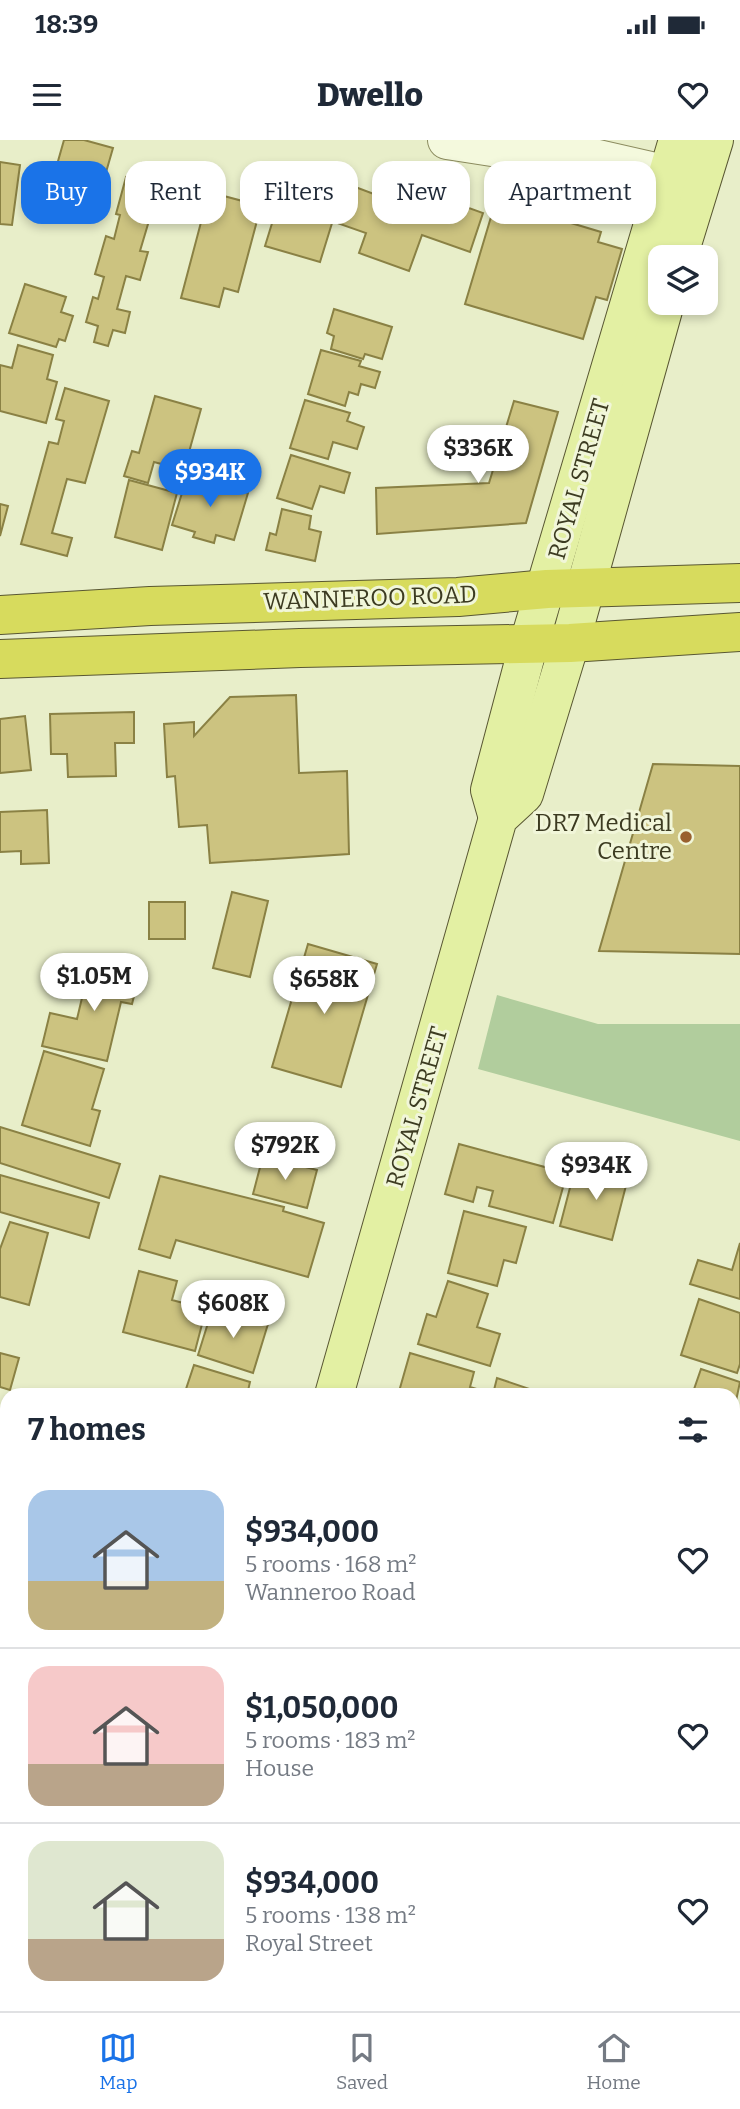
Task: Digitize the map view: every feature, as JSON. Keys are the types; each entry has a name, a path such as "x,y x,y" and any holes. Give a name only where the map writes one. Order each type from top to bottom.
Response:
{"highway":[{"name":"WANNEROO ROAD","path":"0,615 150,606 458,597 547,589 740,583"},
{"name":"WANNEROO ROAD","path":"0,659 300,648 570,643 740,632"}],"main road":[{"name":"ROYAL STREET","path":"498,818 490,790 529,643 680,179 714,140"},
{"name":"ROYAL STREET","path":"678,245 680,179"},
{"name":"ROYAL STREET","path":"336,1388 498,818 524,794 570,643 662,315"}],"street":[{"path":"447,140 564,158 584,173 680,179"}],"green space":[{"path":"497,995 598,1024 740,1024 740,1141 478,1069"}],"building":[{"path":"64,140 84,140 113,148 109,161 58,161"},
{"path":"0,162 20,165 12,225 0,224"},
{"path":"125,181 125,224 148,224 140,251 148,252 140,280 126,276 117,309 130,312 125,333 113,330 108,346 94,342 98,326 86,322 93,297 98,299 104,277 95,274 106,236 114,239 120,215 116,214"},
{"path":"358,188 372,193 372,224 470,224 470,208 483,213 470,252 422,235 409,271 359,253 366,233 340,224 358,224"},
{"path":"226,197 240,200 240,224 256,224 238,292 224,288 219,307 181,298 201,224 226,224"},
{"path":"272,224 332,224 320,262 265,246"},
{"path":"489,224 574,224 601,232 598,242 622,249 607,300 596,297 583,339 465,304"},
{"path":"25,284 66,297 61,312 73,316 65,341 59,339 56,347 9,333"},
{"path":"334,309 392,327 382,359 365,354 363,359 331,349 334,336 327,333"},
{"path":"18,345 53,355 47,379 57,382 46,423 0,411 0,365 12,368"},
{"path":"321,350 361,361 359,366 380,372 375,388 361,384 358,395 349,392 345,406 308,394"},
{"path":"65,388 109,401 85,483 67,479 52,533 72,538 67,556 21,544 49,442 58,444 64,421 56,419"},
{"path":"155,396 201,409 184,470 154,462 148,483 124,476 132,451 139,453"},
{"path":"305,400 350,413 347,421 364,427 357,449 333,442 328,459 290,448"},
{"path":"514,401 558,412 526,523 377,534 376,488 489,483"},
{"path":"291,455 350,473 344,493 320,486 312,509 277,498"},
{"path":"188,474 248,493 234,540 216,535 214,543 193,537 195,532 172,525"},
{"path":"129,480 177,493 162,550 115,537"},
{"path":"0,504 8,506 0,536"},
{"path":"282,509 311,516 309,529 321,532 315,561 266,550 270,533 276,535"},
{"path":"296,695 299,773 347,771 349,854 210,863 207,825 179,827 175,776 167,777 164,724 194,722 194,736 230,697"},
{"path":"134,712 134,743 115,743 116,776 68,777 67,754 51,754 50,714"},
{"path":"25,716 31,770 0,773 0,719"},
{"name":"DR7 Medical Centre","path":"653,764 740,766 740,954 599,951"},
{"path":"47,810 49,863 21,864 21,851 0,852 0,812"},
{"path":"232,892 268,901 250,977 213,968"},
{"path":"149,902 185,902 185,939 149,939"},
{"path":"308,944 377,964 341,1087 272,1067"},
{"path":"91,960 140,972 132,1004 121,1002 107,1061 42,1046 50,1013 77,1019"},
{"path":"44,1051 104,1069 92,1109 100,1111 90,1146 22,1125"},
{"path":"0,1127 120,1164 109,1198 0,1163"},
{"path":"459,1144 567,1173 553,1223 489,1206 493,1191 477,1187 473,1202 445,1194"},
{"path":"263,1156 317,1170 307,1208 253,1194"},
{"path":"597,1162 630,1170 612,1240 560,1226 572,1180 591,1185"},
{"path":"0,1175 99,1203 89,1238 0,1212"},
{"path":"160,1176 284,1207 283,1211 324,1223 308,1277 176,1240 170,1258 139,1249"},
{"path":"464,1211 526,1227 516,1263 504,1260 497,1286 448,1273"},
{"path":"10,1222 48,1233 29,1305 0,1297 0,1249"},
{"path":"740,1243 740,1299 690,1284 698,1260 732,1270"},
{"path":"139,1271 177,1281 172,1300 206,1309 195,1351 123,1332"},
{"path":"448,1281 488,1294 477,1327 500,1334 490,1366 418,1344 427,1314 436,1317"},
{"path":"699,1299 740,1313 740,1364 737,1373 681,1355"},
{"path":"213,1307 268,1324 253,1373 198,1355"},
{"path":"0,1353 19,1358 11,1388 0,1387"},
{"path":"410,1353 474,1372 470,1387 473,1388 400,1388"},
{"path":"194,1365 250,1382 249,1388 186,1388"},
{"path":"701,1369 740,1382 739,1388 694,1388"},
{"path":"497,1378 526,1388 494,1388"}],"place":[{"name":"DR7 Medical Centre","path":"686,837"}]}
